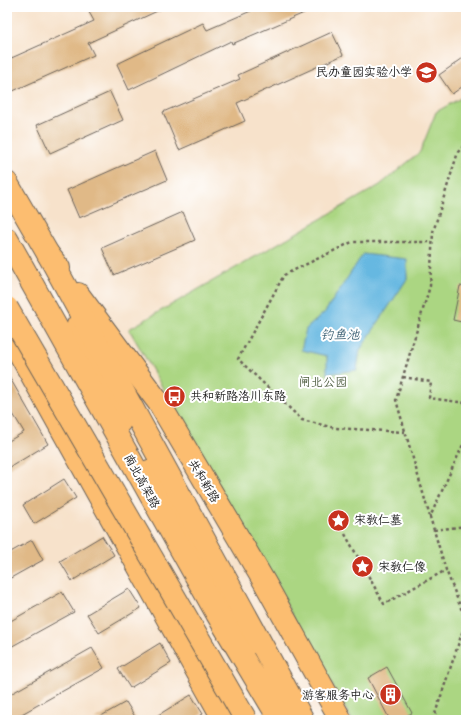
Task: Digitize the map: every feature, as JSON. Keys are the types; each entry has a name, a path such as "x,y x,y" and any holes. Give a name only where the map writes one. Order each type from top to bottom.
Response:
{"main road":[{"name":"共和新路","path":"7,183 48,254 158,403 265,583 341,720"},
{"name":"南北高架路","path":"7,239 217,614 280,720"},
{"name":"共和新路","path":"48,254 113,410 294,720"},
{"path":"48,254 303,720"},
{"path":"7,308 246,720"},
{"path":"7,331 224,720"}],"path":[{"path":"433,720 466,621 446,570 396,400 430,286 432,232 458,152 466,144"},
{"path":"405,432 335,428 302,420 238,359 284,275 352,242 432,242"},
{"path":"403,377 431,382 428,398 466,404"},
{"path":"430,517 466,438"},
{"path":"434,530 466,526"},
{"path":"344,534 384,604 446,570"}],"green space":[{"name":"闸北公园","path":"466,95 466,720 352,720 129,329 380,185 420,152 436,112"}],"water":[{"name":"钓鱼池","path":"363,254 407,259 407,279 360,350 357,370 327,374 327,356 301,350 306,329 325,312"}],"building":[{"path":"99,7 166,7 88,43 94,55 13,91 7,78 7,60 94,21 89,12"},
{"path":"260,7 318,7 232,44 231,41 129,90 117,64 203,23 207,30"},
{"path":"332,32 343,55 237,103 245,121 179,150 163,112 240,79 238,75"},
{"path":"466,56 466,84 452,94 439,75"},
{"path":"110,92 123,120 50,153 37,125"},
{"path":"155,151 167,180 79,218 67,190"},
{"path":"183,212 195,240 114,275 102,248"},
{"path":"460,286 466,287 466,323 453,320"},
{"path":"7,373 48,444 7,469 7,442 24,432 7,404"},
{"path":"64,479 76,498 34,524 23,505"},
{"path":"102,536 114,555 72,581 60,561"},
{"path":"32,540 43,560 7,580 7,554"},
{"path":"129,589 141,608 99,633 87,614"},
{"path":"62,592 74,612 7,649 7,623"},
{"path":"160,643 171,663 130,688 118,669"},
{"path":"92,648 104,668 11,720 7,720 7,696"},
{"name":"游客服务中心","path":"387,667 412,713 398,720 390,720 368,678"},
{"path":"191,695 203,714 193,720 150,720"},
{"path":"126,702 137,720 94,720"}],"place":[{"name":"民办童园实验小学","path":"427,72"},
{"name":"共和新路洛川东路","path":"175,396"},
{"name":"宋教仁墓","path":"338,520"},
{"name":"宋教仁像","path":"363,567"},
{"name":"游客服务中心","path":"390,695"}]}
